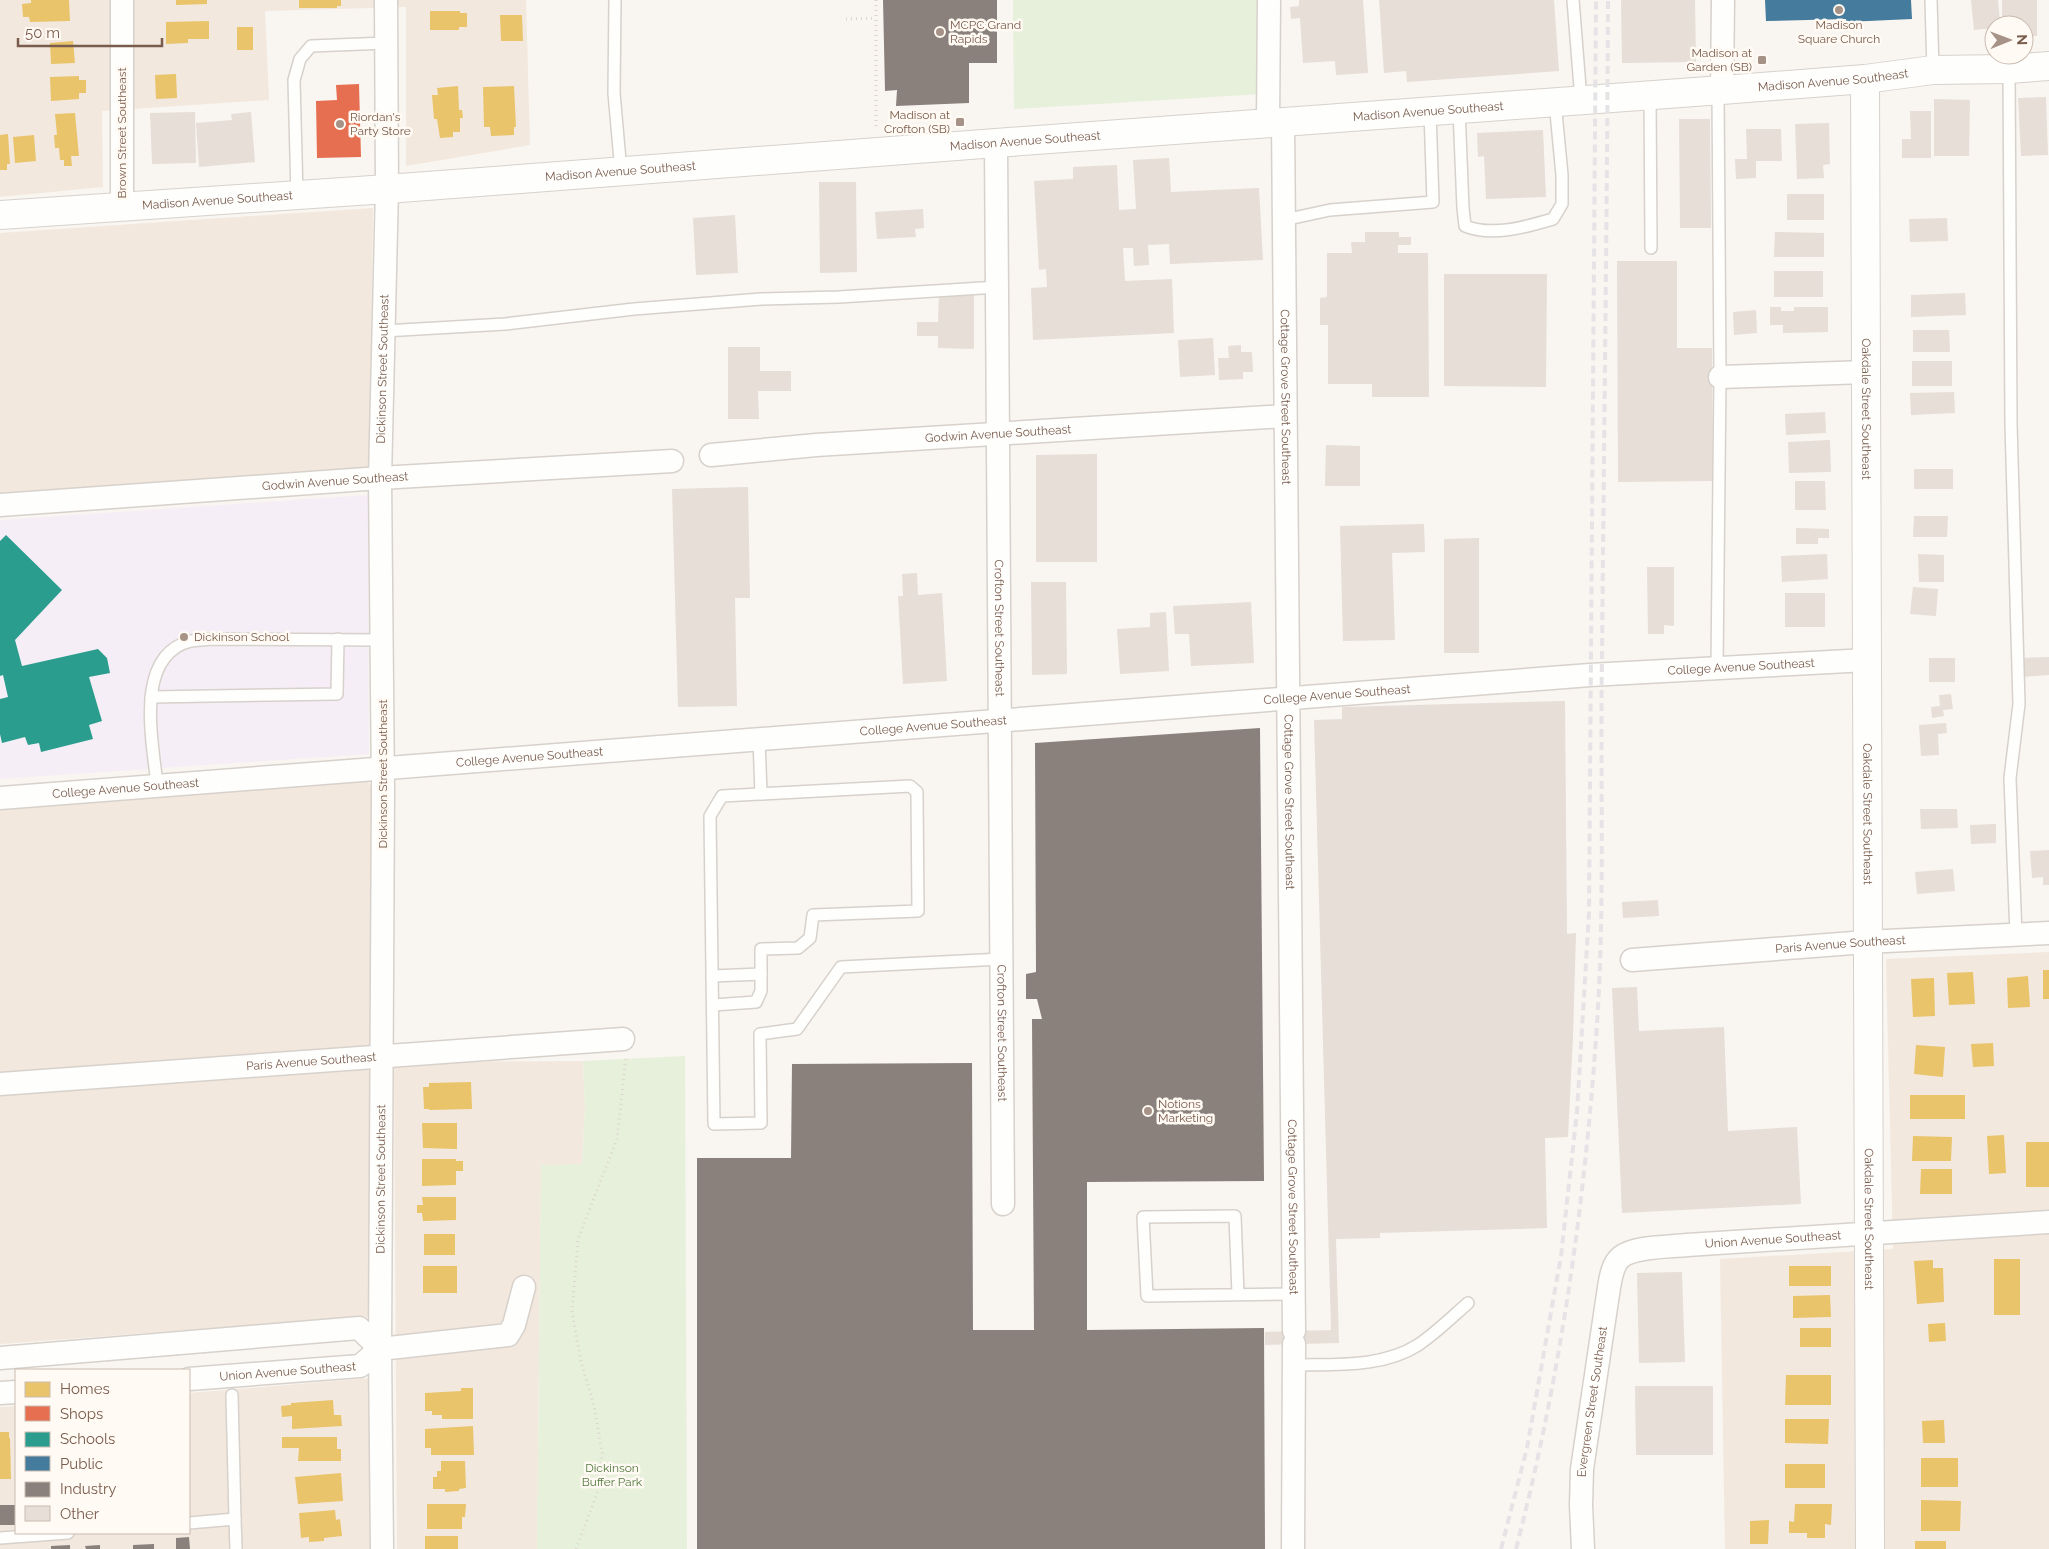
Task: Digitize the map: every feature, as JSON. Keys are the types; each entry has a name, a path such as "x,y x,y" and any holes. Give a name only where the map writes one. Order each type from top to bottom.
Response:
{"street":[{"name":"Brown Street Southeast","path":"122,0 122,206"},
{"name":"Dickinson Street Southeast","path":"382,1549 380,1349 383,1058 383,766 380,478 387,190 386,0"},
{"name":"Cottage Grove Street Southeast","path":"1269,0 1284,220 1294,1294 1293,1549"},
{"path":"1720,90 1723,0"},
{"name":"Madison Avenue Southeast","path":"0,215 387,190 996,143 1865,80 1933,70 2009,69 2049,66"},
{"name":"Oakdale Street Southeast","path":"1865,80 1866,942 1870,1549"},
{"name":"Crofton Street Southeast","path":"996,143 1003,1204"},
{"path":"1720,377 1866,372"},
{"name":"Godwin Avenue Southeast","path":"711,455 816,445 1285,416"},
{"name":"Godwin Avenue Southeast","path":"0,505 380,478 672,462"},
{"name":"College Avenue Southeast","path":"0,798 383,766 1288,699 1581,675 1867,660"},
{"name":"Paris Avenue Southeast","path":"1632,960 1866,942 2049,933"},
{"name":"Paris Avenue Southeast","path":"0,1084 383,1058 623,1039"},
{"name":"Union Avenue Southeast","path":"1620,1257 1636,1250 2049,1222"},
{"name":"Evergreen Street Southeast","path":"1583,1549 1580,1505 1582,1469 1608,1294 1613,1271 1620,1257"},
{"path":"0,1358 359,1328 380,1349 508,1335 514,1325 524,1286"},
{"name":"Union Avenue Southeast","path":"190,1379 360,1366 380,1349"},
{"path":"0,1393 15,1392"}],"lane":[{"path":"615,0 614,93 621,172"},
{"path":"1458,109 1462,208 1465,226 1478,231 1526,227 1553,219 1562,204 1562,175 1573,0"},
{"path":"1931,0 1933,70"},
{"path":"297,195 294,80 300,59 312,46 386,43"},
{"path":"2009,69 2011,424 2019,704 2010,778 2016,935"},
{"path":"1717,668 1720,90"},
{"path":"1650,96 1651,248"},
{"path":"1284,220 1330,210 1433,202 1430,111"},
{"path":"384,331 505,324 634,309 761,299 839,297 998,287"},
{"path":"157,785 150,711 151,697 157,669 171,652 189,642 210,639 382,640"},
{"path":"151,697 337,694 338,639"},
{"path":"759,739 761,794"},
{"path":"712,1005 756,1002 761,991 761,949 798,948 810,938 813,915 918,911 917,792 910,786 722,796 710,816 712,1005 714,1124 761,1124 760,1034 797,1029 841,967 1002,959"},
{"path":"712,976 761,974"},
{"path":"1238,1294 1235,1216 1144,1217 1147,1296 1294,1294"},
{"path":"1294,1347 1354,1364 1384,1359 1417,1345 1468,1303"},
{"path":"232,1395 236,1549"},
{"path":"190,1523 235,1519"},
{"path":"0,1538 54,1534"}],"path":[{"path":"876,0 876,126"},
{"path":"846,19 876,18"},
{"path":"576,1549 601,1483 602,1453 594,1405 580,1362 572,1312 578,1239 617,1139 626,1059 623,1039"}],"shaded area":[{"path":"0,0 526,0 530,145 406,166 406,7 265,11 269,100 102,111 103,187 0,197"},
{"path":"373,208 369,468 0,493 0,233"},
{"name":"Dickinson School","path":"368,495 369,754 0,779 0,520"},
{"path":"365,780 369,783 373,795 374,1316 0,1344 0,805"},
{"path":"2049,952 2049,1549 1725,1549 1720,1259 1893,1249 1886,959"},
{"path":"583,1061 585,1107 582,1164 541,1166 537,1549 397,1549 394,1062"},
{"path":"372,1378 371,1549 0,1549 0,1407 15,1406 15,1534 190,1534 190,1393"}],"green space":[{"path":"1013,0 1263,0 1262,94 1014,109"},
{"name":"Dickinson Buffer Park","path":"685,1056 687,1549 537,1549 541,1165 582,1164 585,1107 583,1061"}],"building: Homes":[{"path":"31,0 69,0 70,21 30,22 29,17 23,17 22,4 31,3"},
{"path":"176,0 207,0 207,4 176,5"},
{"path":"299,0 341,0 341,6 337,6 337,8 299,8"},
{"path":"430,11 460,11 460,13 467,13 467,27 459,27 459,30 430,30"},
{"path":"500,15 522,15 523,41 501,41"},
{"path":"209,21 209,39 188,39 188,43 166,44 166,22"},
{"path":"237,27 253,27 253,50 237,50"},
{"path":"73,41 75,63 51,64 50,43"},
{"path":"176,74 177,98 156,99 155,75"},
{"path":"79,76 79,80 86,80 86,93 79,93 79,99 51,101 50,77"},
{"path":"458,86 459,110 462,110 463,118 460,118 460,132 453,132 453,137 440,138 437,119 434,119 432,95 438,95 437,88"},
{"path":"514,86 516,127 514,127 514,135 491,136 490,127 484,127 483,87"},
{"path":"75,113 79,156 71,156 72,166 64,166 64,160 60,160 59,148 55,148 54,135 57,135 55,114"},
{"path":"8,134 10,164 7,164 7,170 0,170 0,135"},
{"path":"34,135 36,161 15,163 13,137"},
{"path":"2043,970 2049,970 2049,999 2043,999"},
{"path":"1973,972 1975,1004 1949,1005 1947,973"},
{"path":"2028,976 2030,1007 2008,1008 2007,978"},
{"path":"1934,978 1935,1016 1913,1017 1911,979"},
{"path":"1993,1043 1994,1066 1973,1067 1971,1044"},
{"path":"1916,1045 1945,1047 1943,1077 1914,1074"},
{"path":"471,1082 472,1109 424,1109 423,1087 429,1087 429,1083"},
{"path":"1910,1095 1965,1095 1965,1119 1910,1119"},
{"path":"422,1123 457,1123 457,1149 423,1148"},
{"path":"2004,1135 2006,1173 1989,1174 1987,1136"},
{"path":"1913,1136 1952,1137 1951,1161 1912,1161"},
{"path":"2026,1142 2049,1142 2049,1187 2026,1187"},
{"path":"422,1159 456,1159 456,1161 463,1161 463,1171 456,1171 456,1185 422,1186"},
{"path":"1921,1169 1952,1169 1952,1194 1920,1194"},
{"path":"422,1197 456,1197 456,1220 423,1221 422,1213 417,1213 417,1205 423,1205"},
{"path":"424,1234 455,1234 455,1255 424,1255"},
{"path":"1994,1259 2020,1259 2020,1315 1994,1315"},
{"path":"1933,1260 1933,1268 1943,1268 1944,1302 1917,1304 1914,1261"},
{"path":"423,1266 457,1266 457,1293 423,1293"},
{"path":"1789,1266 1831,1266 1831,1286 1789,1286"},
{"path":"1830,1295 1831,1317 1793,1318 1793,1296"},
{"path":"1945,1323 1946,1341 1929,1342 1928,1324"},
{"path":"1800,1328 1831,1328 1831,1347 1800,1347"},
{"path":"1786,1375 1831,1375 1831,1405 1785,1405"},
{"path":"461,1388 473,1388 473,1419 442,1419 442,1415 432,1415 432,1411 425,1411 425,1393 461,1391"},
{"path":"333,1400 334,1415 341,1415 342,1426 292,1429 292,1416 282,1417 281,1406 291,1405 291,1403"},
{"path":"1785,1419 1829,1419 1828,1444 1785,1443"},
{"path":"1944,1420 1945,1443 1923,1443 1922,1421"},
{"path":"473,1426 474,1455 431,1455 431,1448 425,1448 425,1429"},
{"path":"0,1432 9,1432 11,1479 0,1479"},
{"path":"282,1437 337,1437 337,1449 341,1449 341,1461 298,1461 299,1448 282,1448"},
{"path":"1921,1458 1958,1458 1958,1487 1921,1487"},
{"path":"441,1461 465,1461 466,1488 459,1489 459,1491 445,1492 445,1489 433,1489 433,1477 437,1477 437,1471 441,1471"},
{"path":"1785,1464 1825,1464 1825,1488 1785,1488"},
{"path":"341,1473 343,1501 298,1504 295,1477"},
{"path":"1921,1500 1961,1501 1960,1531 1921,1531"},
{"path":"427,1504 466,1504 465,1517 462,1517 462,1529 427,1529"},
{"path":"1795,1504 1832,1504 1831,1525 1825,1524 1825,1538 1807,1538 1807,1533 1789,1533 1789,1521 1794,1522"},
{"path":"335,1510 336,1520 340,1519 342,1536 324,1538 324,1541 309,1542 309,1537 301,1538 299,1513"},
{"path":"1769,1520 1768,1544 1750,1544 1750,1521"},
{"path":"425,1536 458,1536 458,1549 425,1549"},
{"path":"1915,1541 1946,1541 1946,1549 1915,1549"}],"building: Shops":[{"path":"359,84 361,157 317,158 316,101 337,100 336,85"}],"building: Schools":[{"path":"6,535 62,590 15,640 22,666 98,649 107,658 110,673 89,677 102,721 89,725 93,739 41,752 39,743 28,745 25,737 2,743 0,734 0,699 8,697 3,675 0,676 0,541"}],"building: Public":[{"name":"Madison Square Church","path":"1765,0 1911,0 1912,19 1846,22 1846,19 1766,21"}],"building: Industry":[{"name":"MCPC Grand Rapids","path":"883,0 997,0 997,63 969,63 969,103 896,106 897,90 885,91"},
{"name":"Notions Marketing","path":"1260,728 1264,1181 1087,1182 1087,1330 1264,1328 1265,1549 697,1549 697,1158 791,1158 792,1064 972,1063 973,1330 1034,1330 1032,1019 1042,1019 1037,999 1026,999 1026,974 1036,972 1035,743"},
{"path":"0,1505 15,1505 15,1525 0,1525"},
{"path":"189,1537 190,1549 176,1549 176,1538"},
{"path":"154,1544 154,1549 133,1549 133,1545"},
{"path":"70,1545 70,1549 51,1549 51,1546"},
{"path":"100,1545 100,1549 86,1549 85,1546"}],"building: Other":[{"path":"1299,0 1363,0 1368,73 1336,75 1335,61 1303,63 1300,18 1291,19 1290,7 1299,6"},
{"path":"1379,0 1554,0 1559,71 1407,82 1406,71 1384,73"},
{"path":"1621,0 1695,0 1696,62 1622,63"},
{"path":"1971,0 1998,0 1999,15 1984,15 1984,29 1974,30"},
{"path":"2002,0 2037,0 2037,36 2034,36 2034,15 2002,15"},
{"path":"2046,97 2048,155 2021,156 2018,98"},
{"path":"1934,99 1970,100 1969,156 1934,156"},
{"path":"1910,111 1931,111 1931,158 1902,158 1902,139 1911,139"},
{"path":"195,112 196,163 152,164 150,113"},
{"path":"251,112 255,162 199,167 196,123 232,120 231,114"},
{"path":"1679,119 1710,119 1711,228 1680,228"},
{"path":"1829,123 1830,164 1823,165 1824,178 1797,179 1795,124"},
{"path":"1746,129 1781,129 1782,161 1756,161 1756,178 1736,179 1735,159 1747,159"},
{"path":"1543,130 1546,197 1486,199 1484,156 1478,157 1477,133"},
{"path":"1169,158 1171,192 1259,188 1263,260 1170,264 1169,244 1148,245 1149,265 1134,266 1133,248 1123,248 1125,281 1172,279 1174,333 1033,340 1031,288 1047,287 1046,269 1039,270 1034,181 1073,179 1073,167 1117,165 1119,210 1136,209 1133,160"},
{"path":"819,182 856,182 857,272 820,273"},
{"path":"1787,194 1824,194 1824,220 1787,220"},
{"path":"923,209 924,228 915,229 916,237 877,239 875,212"},
{"path":"735,215 738,273 696,275 693,218"},
{"path":"1947,218 1948,241 1910,242 1909,219"},
{"path":"1365,232 1399,232 1399,237 1411,237 1411,245 1398,245 1398,253 1428,253 1429,397 1372,397 1372,384 1328,384 1328,325 1320,325 1320,298 1327,297 1327,253 1352,253 1351,242 1365,242"},
{"path":"1775,232 1824,233 1824,257 1774,257"},
{"path":"1617,261 1677,261 1677,348 1712,348 1713,481 1618,482"},
{"path":"1774,271 1823,271 1823,297 1774,297"},
{"path":"1444,274 1547,274 1546,387 1444,386"},
{"path":"1965,293 1966,315 1911,317 1911,295"},
{"path":"939,295 974,295 974,349 938,348 938,336 917,336 917,322 938,322"},
{"path":"1770,307 1781,307 1781,311 1794,311 1794,307 1828,307 1828,332 1783,333 1783,325 1770,325"},
{"path":"1756,310 1757,333 1734,335 1733,312"},
{"path":"1913,330 1949,330 1950,352 1913,352"},
{"path":"1213,338 1215,375 1180,377 1178,340"},
{"path":"1241,345 1241,352 1252,352 1253,372 1243,372 1243,379 1219,380 1218,358 1229,358 1228,346"},
{"path":"728,347 760,347 760,371 791,371 791,391 758,391 759,419 728,419"},
{"path":"1912,361 1952,361 1952,386 1912,386"},
{"path":"1954,392 1955,413 1911,415 1910,393"},
{"path":"1825,412 1826,433 1786,435 1785,414"},
{"path":"1830,440 1831,472 1789,473 1788,442"},
{"path":"1326,445 1360,446 1360,486 1325,486"},
{"path":"1097,454 1097,562 1036,562 1036,455"},
{"path":"1914,469 1953,469 1953,489 1914,489"},
{"path":"1795,481 1825,481 1826,510 1795,510"},
{"path":"748,487 750,598 735,598 737,706 678,707 672,489"},
{"path":"1914,516 1948,516 1947,537 1913,537"},
{"path":"1424,524 1425,552 1392,553 1395,640 1343,641 1340,526"},
{"path":"1796,528 1829,529 1829,538 1818,538 1818,544 1796,544"},
{"path":"1479,538 1479,653 1444,653 1444,539"},
{"path":"1827,554 1828,579 1782,582 1781,556"},
{"path":"1918,554 1944,555 1944,582 1919,582"},
{"path":"1647,567 1674,567 1674,626 1664,625 1664,634 1648,634"},
{"path":"917,573 918,595 942,593 947,681 903,684 898,596 903,596 902,574"},
{"path":"1031,582 1066,582 1067,674 1032,675"},
{"path":"1913,587 1938,589 1936,616 1910,614"},
{"path":"1785,593 1825,593 1825,627 1785,627"},
{"path":"1251,602 1254,663 1191,666 1189,634 1175,634 1173,606"},
{"path":"1166,612 1169,671 1120,674 1117,629 1150,627 1150,613"},
{"path":"2049,657 2049,675 2021,677 2020,658"},
{"path":"1929,658 1955,658 1955,682 1929,682"},
{"path":"1951,694 1953,709 1943,710 1944,716 1932,718 1931,707 1940,706 1939,695"},
{"path":"1565,701 1567,934 1576,933 1573,1037 1568,1137 1545,1138 1547,1228 1380,1233 1380,1238 1336,1239 1339,1343 1265,1345 1265,1332 1331,1330 1314,720 1342,719 1342,707"},
{"path":"1946,723 1947,733 1938,734 1939,755 1921,756 1919,725"},
{"path":"1920,809 1957,809 1958,828 1921,829"},
{"path":"1996,824 1996,843 1971,844 1970,825"},
{"path":"2049,850 2049,885 2043,885 2043,877 2032,878 2030,851"},
{"path":"1953,869 1955,891 1917,894 1915,872"},
{"path":"1658,900 1659,916 1623,918 1622,902"},
{"path":"1637,987 1639,1031 1724,1027 1728,1131 1797,1127 1801,1204 1622,1213 1612,988"},
{"path":"1682,1272 1685,1362 1639,1363 1637,1273"},
{"path":"1635,1386 1713,1386 1713,1455 1636,1455"}],"railway":[{"path":"1501,1549 1527,1448 1561,1256 1577,1112 1589,913 1596,0"},
{"path":"1516,1549 1546,1419 1569,1288 1586,1157 1597,1024 1602,886 1608,0"}],"place":[{"name":"Madison Square Church","path":"1839,10"},
{"name":"MCPC Grand Rapids","path":"940,32"},
{"name":"Madison at Garden (SB)","path":"1762,60"},
{"name":"Madison at Crofton (SB)","path":"960,122"},
{"name":"Riordan's Party Store","path":"340,124"},
{"name":"Dickinson School","path":"184,637"},
{"name":"Notions Marketing","path":"1148,1111"}]}
